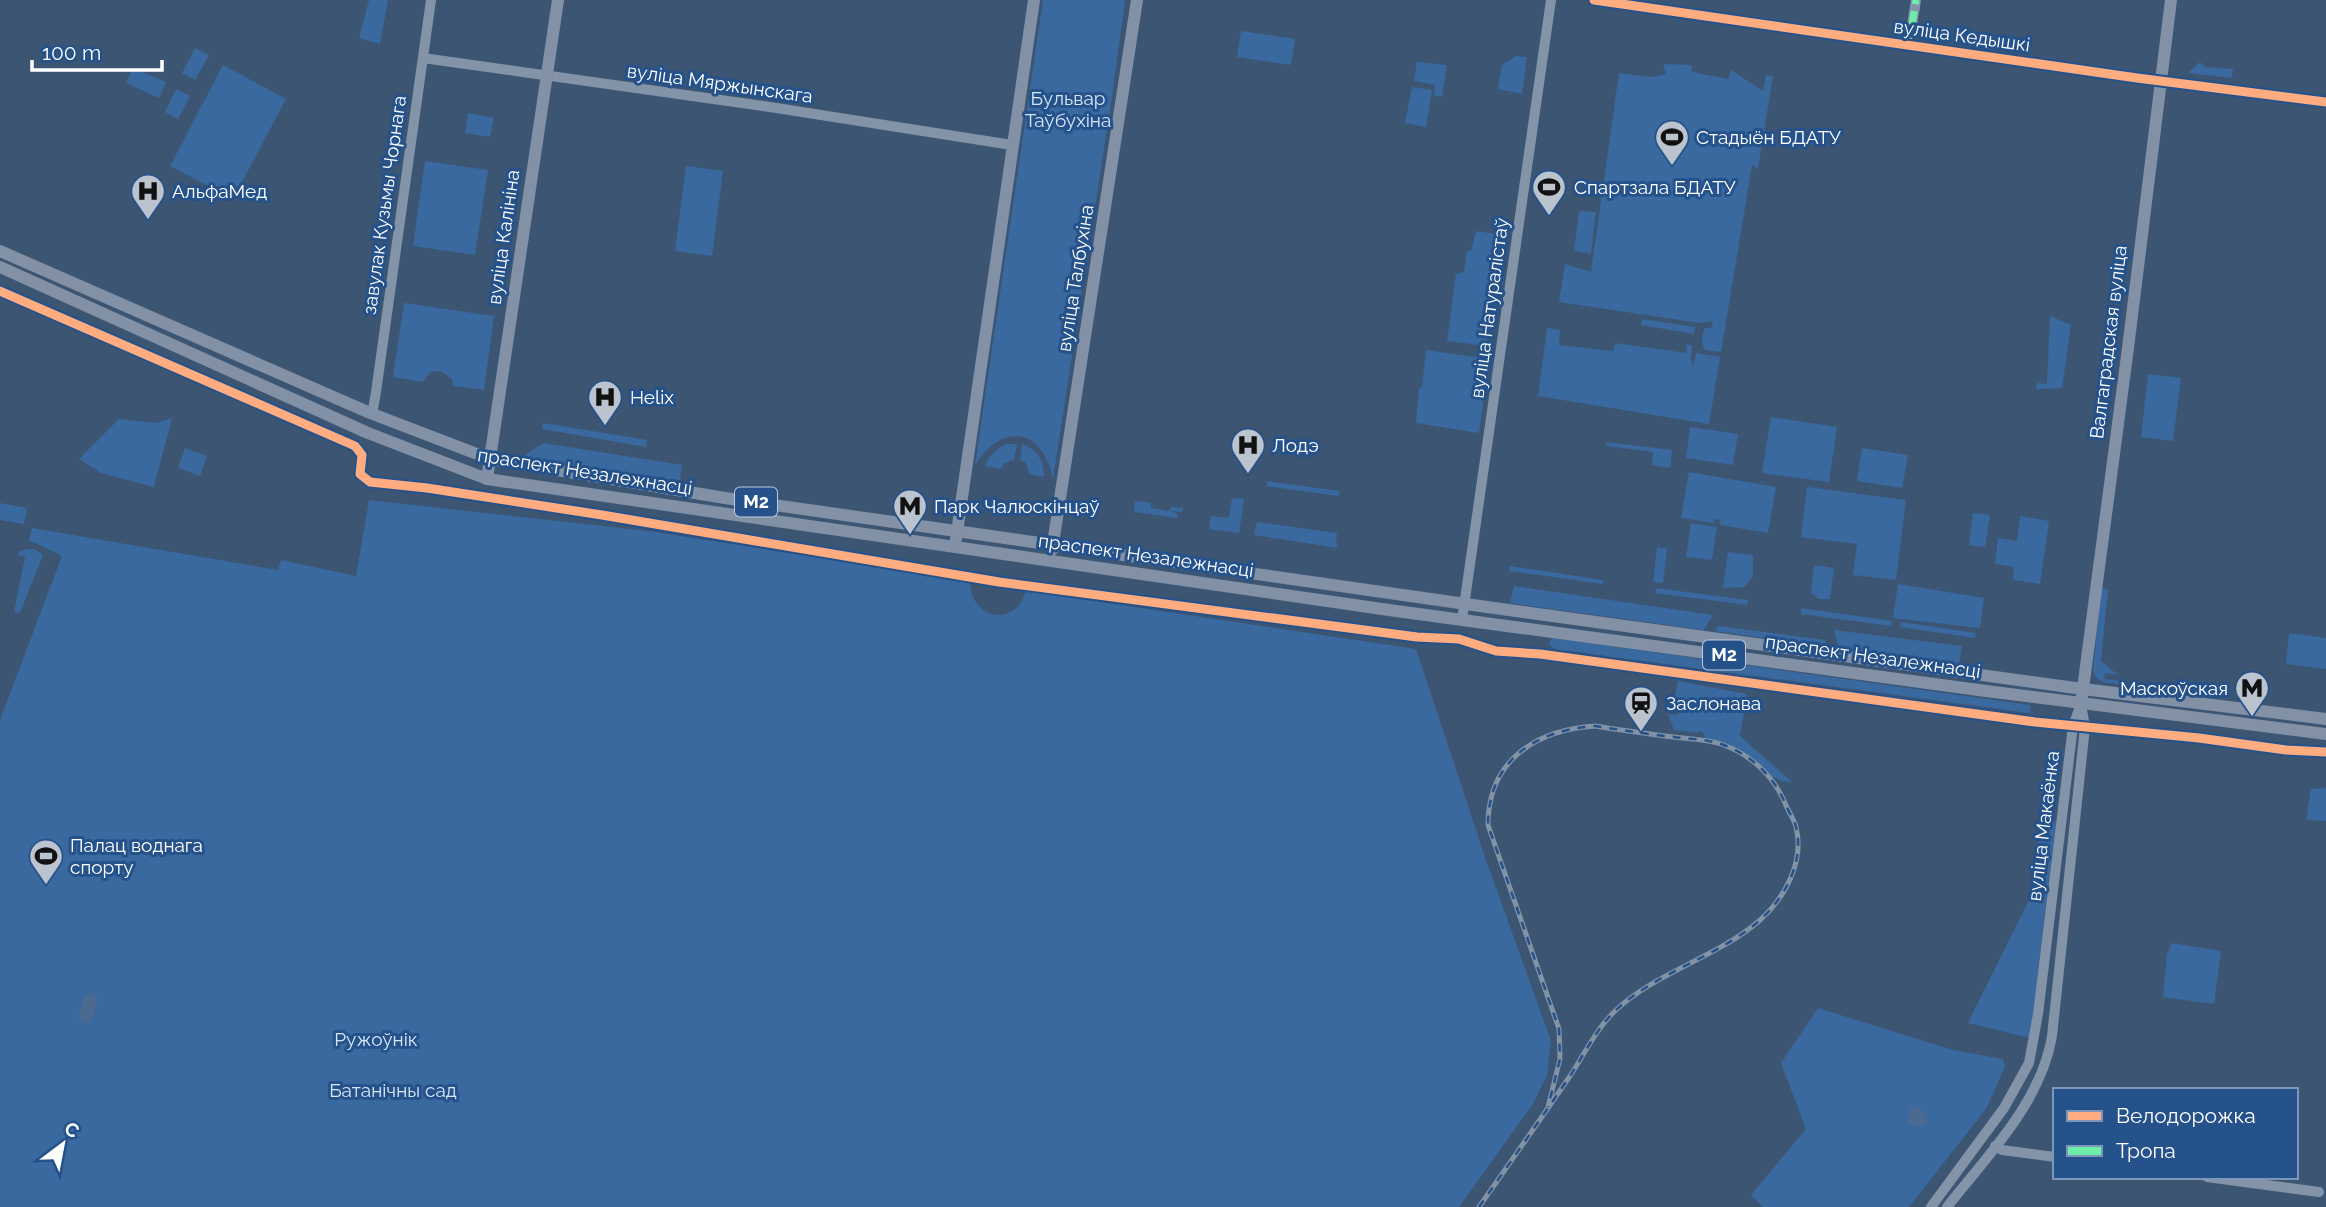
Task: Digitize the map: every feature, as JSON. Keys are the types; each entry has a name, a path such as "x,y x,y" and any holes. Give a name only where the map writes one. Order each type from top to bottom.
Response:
{"main road":[{"name":"вуліца Калініна","path":"487,479 558,0"},
{"path":"956,546 1034,0"},
{"name":"вуліца Талбухіна","path":"1050,561 1137,0"},
{"name":"Валгаградская вуліца","path":"2081,704 2171,0"},
{"name":"праспект Незалежнасці","path":"0,251 370,414 490,459 956,532 2083,689 2326,719"},
{"name":"праспект Незалежнасці","path":"0,267 368,433 487,479 1462,620 2081,704 2326,734"}],"street":[{"name":"завулак Кузьмы Чорнага","path":"370,414 376,394 431,0"},
{"name":"вуліца Натуралістаў","path":"1462,620 1551,0"},
{"name":"вуліца Кедышкі","path":"1594,0 2160,81 2326,102"},
{"path":"1904,44 1911,31 1916,0"},
{"name":"вуліца Мяржынскага","path":"423,58 783,108 1012,145"},
{"name":"вуліца Макаёнка","path":"1931,1207 2021,1082 2031,1054 2073,726 2081,704"},
{"name":"вуліца Макаёнка","path":"1947,1207 1995,1146 2036,1085 2047,1058 2052,1036 2085,727 2081,704"},
{"path":"2031,1054 2047,1058"},
{"path":"1995,1146 2002,1150 2053,1157"},
{"path":"2222,1179 2319,1192"}],"green space":[{"path":"369,0 388,0 380,44 359,38"},
{"name":"Бульвар Таўбухіна","path":"1043,0 1125,0 1053,479 1048,462 1040,449 1031,440 1020,436 997,442 975,465"},
{"path":"1241,31 1295,39 1291,65 1237,57"},
{"path":"195,48 209,55 195,80 182,73"},
{"path":"1516,56 1527,57 1522,94 1498,89 1502,65"},
{"path":"1417,62 1447,65 1442,97 1434,95 1435,85 1414,81"},
{"path":"2200,62 2205,67 2233,69 2232,78 2188,73"},
{"name":"Стадыён БДАТУ","path":"1663,64 1691,65 1692,72 1728,79 1731,70 1763,91 1766,75 1773,76 1758,169 1752,165 1721,352 1705,350 1703,344 1705,328 1711,328 1713,321 1700,323 1559,302 1565,264 1591,272 1619,73 1651,77 1666,74"},
{"path":"223,65 286,99 233,199 170,166"},
{"path":"133,68 166,82 159,98 126,83"},
{"path":"1412,87 1432,90 1426,127 1405,123"},
{"path":"176,89 190,96 178,119 165,112"},
{"path":"468,113 494,118 490,137 465,133"},
{"path":"425,161 488,170 475,255 413,246"},
{"path":"686,166 723,171 712,256 675,251"},
{"path":"1579,211 1596,212 1591,254 1574,251"},
{"path":"1476,231 1502,235 1486,346 1447,341 1456,274 1464,272 1467,250 1471,251"},
{"path":"404,303 494,316 484,390 453,386 452,379 441,371 430,372 423,382 393,377"},
{"path":"2050,316 2071,325 2062,388 2036,389 2037,383 2047,384"},
{"path":"1642,319 1695,327 1694,334 1641,325"},
{"path":"1547,328 1560,330 1559,345 1613,351 1615,343 1686,353 1687,344 1692,346 1693,367 1696,353 1720,357 1709,424 1538,396"},
{"path":"1426,350 1489,359 1479,433 1416,423"},
{"path":"2148,374 2181,378 2173,441 2141,437"},
{"path":"1771,417 1837,427 1829,482 1762,473"},
{"path":"172,418 154,487 101,473 79,459 119,419 157,423"},
{"path":"543,423 647,440 646,447 542,429"},
{"path":"1690,427 1738,434 1733,465 1686,458"},
{"path":"1606,442 1672,450 1670,468 1652,465 1653,452 1606,446"},
{"path":"543,443 682,465 680,481 522,457"},
{"path":"1006,444 1017,444 1014,460 1004,463 1001,469 985,466 993,453"},
{"path":"1022,444 1039,456 1044,477 1029,474 1026,463 1020,460"},
{"path":"185,448 207,456 200,476 178,468"},
{"path":"1862,448 1908,455 1902,488 1857,481"},
{"path":"1689,472 1776,487 1768,533 1720,525 1720,520 1714,519 1714,523 1681,518"},
{"path":"1267,481 1339,491 1339,496 1267,486"},
{"path":"1807,487 1906,500 1896,580 1853,575 1857,544 1801,537"},
{"path":"1232,498 1244,499 1239,533 1209,529 1211,516 1229,518"},
{"name":"Парк Чалюскінцаў","path":"369,500 648,531 970,581 977,604 994,614 1013,611 1021,603 1026,591 1416,649 1486,860 1551,1041 1547,1075 1533,1104 1459,1207 0,1207 0,720 62,556 29,540 32,528 278,570 281,560 356,576"},
{"path":"1135,501 1151,503 1151,508 1170,511 1171,507 1183,508 1182,512 1171,511 1178,514 1177,518 1134,512"},
{"path":"0,503 27,508 24,524 0,520"},
{"path":"1973,513 1990,515 1985,547 1969,545"},
{"path":"2020,516 2049,521 2040,584 2013,580 2014,567 1995,564 1998,538 2017,541"},
{"path":"1257,522 1337,533 1338,548 1254,535"},
{"path":"1691,523 1717,527 1712,560 1686,557"},
{"path":"1657,547 1667,549 1663,583 1653,582"},
{"path":"34,549 43,555 20,613 14,612 25,557 18,555 20,551"},
{"path":"1728,552 1753,555 1753,576 1745,587 1723,588"},
{"path":"1814,565 1834,568 1830,599 1819,599 1811,593"},
{"path":"1510,566 1603,580 1603,584 1509,571"},
{"path":"1898,584 1984,598 1980,628 1893,618"},
{"path":"1514,586 1713,615 1704,630 1510,603"},
{"path":"1656,588 1748,600 1747,605 1655,593"},
{"path":"2101,588 2108,589 2101,661 2118,675 2105,673 2104,679 2121,681 2121,684 2100,680 2093,670"},
{"path":"1801,608 1892,621 1891,626 1801,614"},
{"path":"1901,622 1976,633 1975,638 1900,627"},
{"path":"1718,626 1825,640 1827,647 1715,631"},
{"path":"1834,630 1962,646 1959,665 1839,648"},
{"path":"2289,633 2326,638 2326,669 2286,664"},
{"path":"1552,638 2030,705 2031,711 2029,713 1555,649 1549,644"},
{"path":"1678,681 1747,694 1740,736 1792,782 1778,780 1746,754 1705,738 1703,732 1674,730 1668,714 1677,715 1680,702 1674,700"},
{"path":"2326,788 2326,821 2306,820 2311,789"},
{"path":"2041,820 2056,821 2030,1038 1968,1023 2032,894"},
{"path":"2172,943 2221,951 2214,1004 2163,997 2167,954"},
{"path":"1818,1008 1953,1050 2003,1059 2005,1067 1986,1109 1909,1207 1763,1207 1751,1195 1806,1129 1781,1063"}],"shaded area":[{"path":"93,994 98,1001 91,1023 78,1020 84,996"},
{"path":"1913,1106 1921,1108 1927,1116 1927,1123 1923,1126 1913,1126 1908,1122 1909,1110"}],"railway":[{"path":"1479,1207 1570,1076 1608,1018 1631,997 1742,934 1768,912 1784,891 1798,853 1795,824 1774,783 1751,760 1732,748 1709,741 1595,726 1573,729 1553,734 1519,753 1506,766 1496,783 1490,802 1488,825 1559,1029 1560,1059 1548,1107"}],"marked path":[{"path":"1904,44 1911,31 1916,0"}],"cycle path":[{"path":"1594,0 2137,78 2326,102"},
{"path":"0,291 355,446 362,455 360,474 370,482 602,515 999,582 1417,637 1459,639 1496,651 1540,654 2035,722 2199,738 2286,750 2326,752"}],"place":[{"name":"Стадыён БДАТУ","path":"1672,167"},
{"name":"Спартзала БДАТУ","path":"1549,217"},
{"name":"АльфаМед","path":"148,221"},
{"name":"Helix","path":"605,427"},
{"name":"Лодэ","path":"1248,475"},
{"name":"Парк Чалюскінцаў","path":"910,536"},
{"name":"Маскоўская","path":"2252,718"},
{"name":"Заслонава","path":"1641,733"},
{"name":"Палац воднага спорту","path":"46,886"}],"park label":[{"name":"Ружоўнік","path":"376,1039"},
{"name":"Батанічны сад","path":"393,1090"}]}
